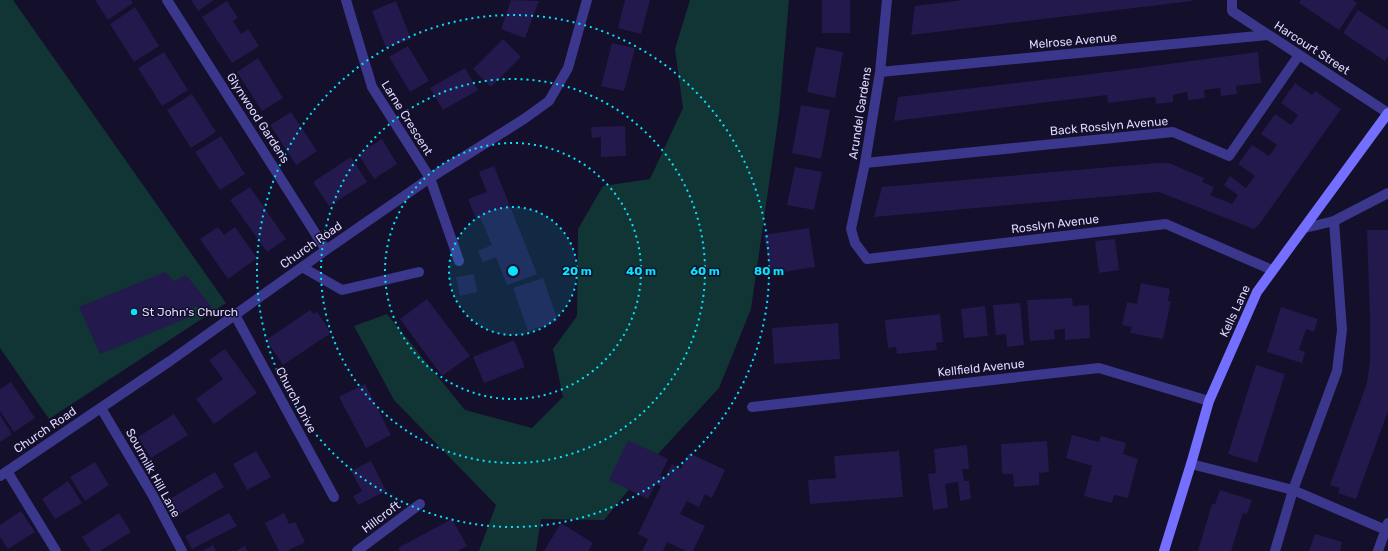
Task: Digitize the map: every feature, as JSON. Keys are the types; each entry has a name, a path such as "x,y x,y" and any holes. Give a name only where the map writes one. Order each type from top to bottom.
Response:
{"street":[{"name":"Glynwood Gardens","path":"167,0 326,250"},
{"name":"Larne Crescent","path":"346,0 372,87 430,178 459,261"},
{"name":"Church Road","path":"4,473 170,361 430,178 524,119 549,101 568,68 587,0"},
{"name":"Arundel Gardens","path":"851,229 865,163 880,72 887,0"},
{"name":"Harcourt Street","path":"1232,0 1232,11 1388,113"},
{"name":"Melrose Avenue","path":"880,72 1268,35"},
{"name":"Back Rosslyn Avenue","path":"865,163 1173,132 1229,156 1299,55"},
{"name":"Kells Lane","path":"1164,551 1210,401 1257,292 1388,113"},
{"path":"1305,228 1334,221 1388,193"},
{"path":"1275,551 1294,490 1337,372 1342,330 1334,221"},
{"name":"Rosslyn Avenue","path":"851,229 855,243 867,259 1166,224 1272,270"},
{"path":"302,267 342,290 419,272"},
{"name":"Church Drive","path":"235,315 334,497"},
{"name":"Kellfield Avenue","path":"752,407 1099,368 1210,401"},
{"name":"Sourmilk Hill Lane","path":"101,408 153,496 182,551"},
{"path":"1191,464 1294,490 1387,528 1378,551"},
{"path":"4,473 56,551"},
{"name":"Hillcroft","path":"357,551 420,504"}],"green space":[{"path":"0,0 13,0 226,303 49,419 0,348"},
{"path":"690,0 789,0 779,114 751,309 719,388 658,454 604,520 541,519 536,551 479,551 496,505 394,400 354,326 387,314 465,410 532,428 563,397 553,349 577,316 578,229 603,186 650,179 683,108 675,49"}],"building":[{"path":"95,0 131,0 133,3 108,20"},
{"path":"191,0 214,0 198,11"},
{"path":"511,0 539,1 525,38 501,29"},
{"path":"625,0 650,0 641,34 618,28"},
{"path":"822,0 850,0 850,33 822,33"},
{"path":"963,0 1192,1 911,35 915,6"},
{"path":"1301,0 1353,0 1357,3 1339,30 1299,3"},
{"path":"227,1 238,18 233,21 241,34 248,29 259,46 232,63 202,17"},
{"path":"396,1 411,39 386,48 372,11"},
{"path":"135,7 159,46 134,62 110,24"},
{"path":"1358,10 1388,30 1388,56 1385,61 1343,33"},
{"path":"503,39 521,57 491,87 473,69"},
{"path":"612,43 635,48 624,91 601,86"},
{"path":"408,46 429,81 410,92 389,57"},
{"path":"816,47 843,52 835,98 807,92"},
{"path":"164,52 188,90 162,106 138,68"},
{"path":"1258,52 1261,83 1236,86 1237,94 1221,96 1220,88 1204,90 1205,98 1188,100 1187,92 1173,95 1173,102 1156,104 1155,97 1108,103 1107,95 894,121 898,97 1124,70"},
{"path":"258,58 283,98 262,111 237,72"},
{"path":"465,68 478,90 443,110 430,88"},
{"path":"1295,83 1312,95 1315,91 1341,109 1261,222 1254,229 1159,192 874,217 882,187 1157,163 1169,163 1204,178 1202,182 1214,187 1210,195 1232,204 1238,195 1224,185 1230,176 1246,188 1255,176 1238,164 1252,145 1269,156 1277,145 1261,134 1275,114 1291,125 1298,115 1281,103"},
{"path":"192,94 216,132 191,148 167,110"},
{"path":"801,105 830,110 821,159 792,153"},
{"path":"291,112 317,151 296,165 270,125"},
{"path":"625,126 626,156 601,157 601,137 592,138 591,127"},
{"path":"221,136 245,174 220,190 195,152"},
{"path":"382,139 397,164 374,179 358,154"},
{"path":"351,157 367,182 329,206 313,182"},
{"path":"494,166 537,274 507,285 496,257 483,262 478,251 492,245 480,217 476,219 468,199 487,192 479,172"},
{"path":"795,167 822,172 814,210 787,205"},
{"path":"250,187 286,239 267,252 230,200"},
{"path":"218,227 224,235 235,227 257,258 228,279 200,239"},
{"path":"809,228 815,267 771,274 764,235"},
{"path":"1367,230 1388,230 1388,411 1356,499 1338,493 1340,488 1330,485 1367,383 1370,361 1370,317"},
{"path":"1115,239 1119,270 1099,273 1095,241"},
{"name":"St John's Church","path":"165,272 174,281 186,275 212,307 203,313 197,306 187,310 190,317 100,354 79,307"},
{"path":"474,274 477,292 460,296 456,277"},
{"path":"543,278 558,321 528,331 513,288"},
{"path":"1141,283 1170,289 1168,301 1171,301 1163,339 1130,333 1132,327 1122,325 1127,302 1137,304"},
{"path":"1072,298 1073,306 1089,305 1090,338 1065,340 1065,329 1054,330 1055,339 1030,341 1027,300"},
{"path":"427,299 470,356 442,376 400,319"},
{"path":"1020,303 1024,345 1007,347 1006,334 996,335 993,305"},
{"path":"985,306 988,336 964,338 961,309"},
{"path":"1281,307 1318,319 1314,332 1306,329 1299,350 1305,352 1302,363 1267,352"},
{"path":"310,310 314,314 317,312 331,333 283,365 266,340"},
{"path":"940,314 943,342 936,343 937,350 897,354 896,347 888,348 885,320"},
{"path":"838,323 840,359 774,364 772,328"},
{"path":"514,340 525,367 484,383 473,357"},
{"path":"225,349 257,393 214,424 196,399 223,379 209,360"},
{"path":"1256,365 1285,374 1257,463 1228,454"},
{"path":"11,382 35,418 14,432 0,411 0,389"},
{"path":"365,384 391,435 366,448 339,397"},
{"path":"174,414 188,435 151,458 138,437"},
{"path":"0,415 12,434 0,442"},
{"path":"1072,435 1099,442 1101,436 1126,443 1123,454 1138,459 1128,498 1114,495 1112,503 1084,496 1092,466 1066,458"},
{"path":"628,440 668,459 660,476 665,478 672,464 681,469 689,453 725,470 712,498 705,494 699,507 687,501 680,514 705,526 693,551 686,551 667,542 663,551 642,551 648,539 638,534 661,486 656,484 648,499 609,480"},
{"path":"1047,441 1049,472 1039,473 1039,485 1014,487 1013,474 1002,474 1001,444"},
{"path":"967,445 969,469 962,469 964,481 969,481 971,499 960,501 958,482 945,484 948,508 933,510 928,474 936,473 934,449"},
{"path":"256,451 271,477 247,490 233,464"},
{"path":"899,451 903,497 810,504 808,480 836,478 834,456"},
{"path":"371,461 386,491 358,505 353,496 362,491 351,471"},
{"path":"95,462 109,485 85,501 70,477"},
{"path":"215,472 224,487 175,517 165,502"},
{"path":"68,481 82,503 55,519 42,499"},
{"path":"1220,490 1252,500 1247,514 1243,513 1231,551 1198,551 1212,504 1215,504"},
{"path":"21,511 35,532 8,549 0,537 0,525"},
{"path":"119,513 131,532 100,551 91,551 82,537"},
{"path":"229,513 237,526 192,549 185,536"},
{"path":"284,513 289,524 295,522 305,542 287,551 279,551 265,523"},
{"path":"452,519 467,546 458,551 400,551 398,548"},
{"path":"561,523 593,543 588,551 544,551"},
{"path":"1315,534 1342,542 1340,551 1309,551"},
{"path":"213,545 216,551 202,551"},
{"path":"245,546 247,551 236,551"}],"place":[{"name":"St John's Church","path":"134,312"}]}
